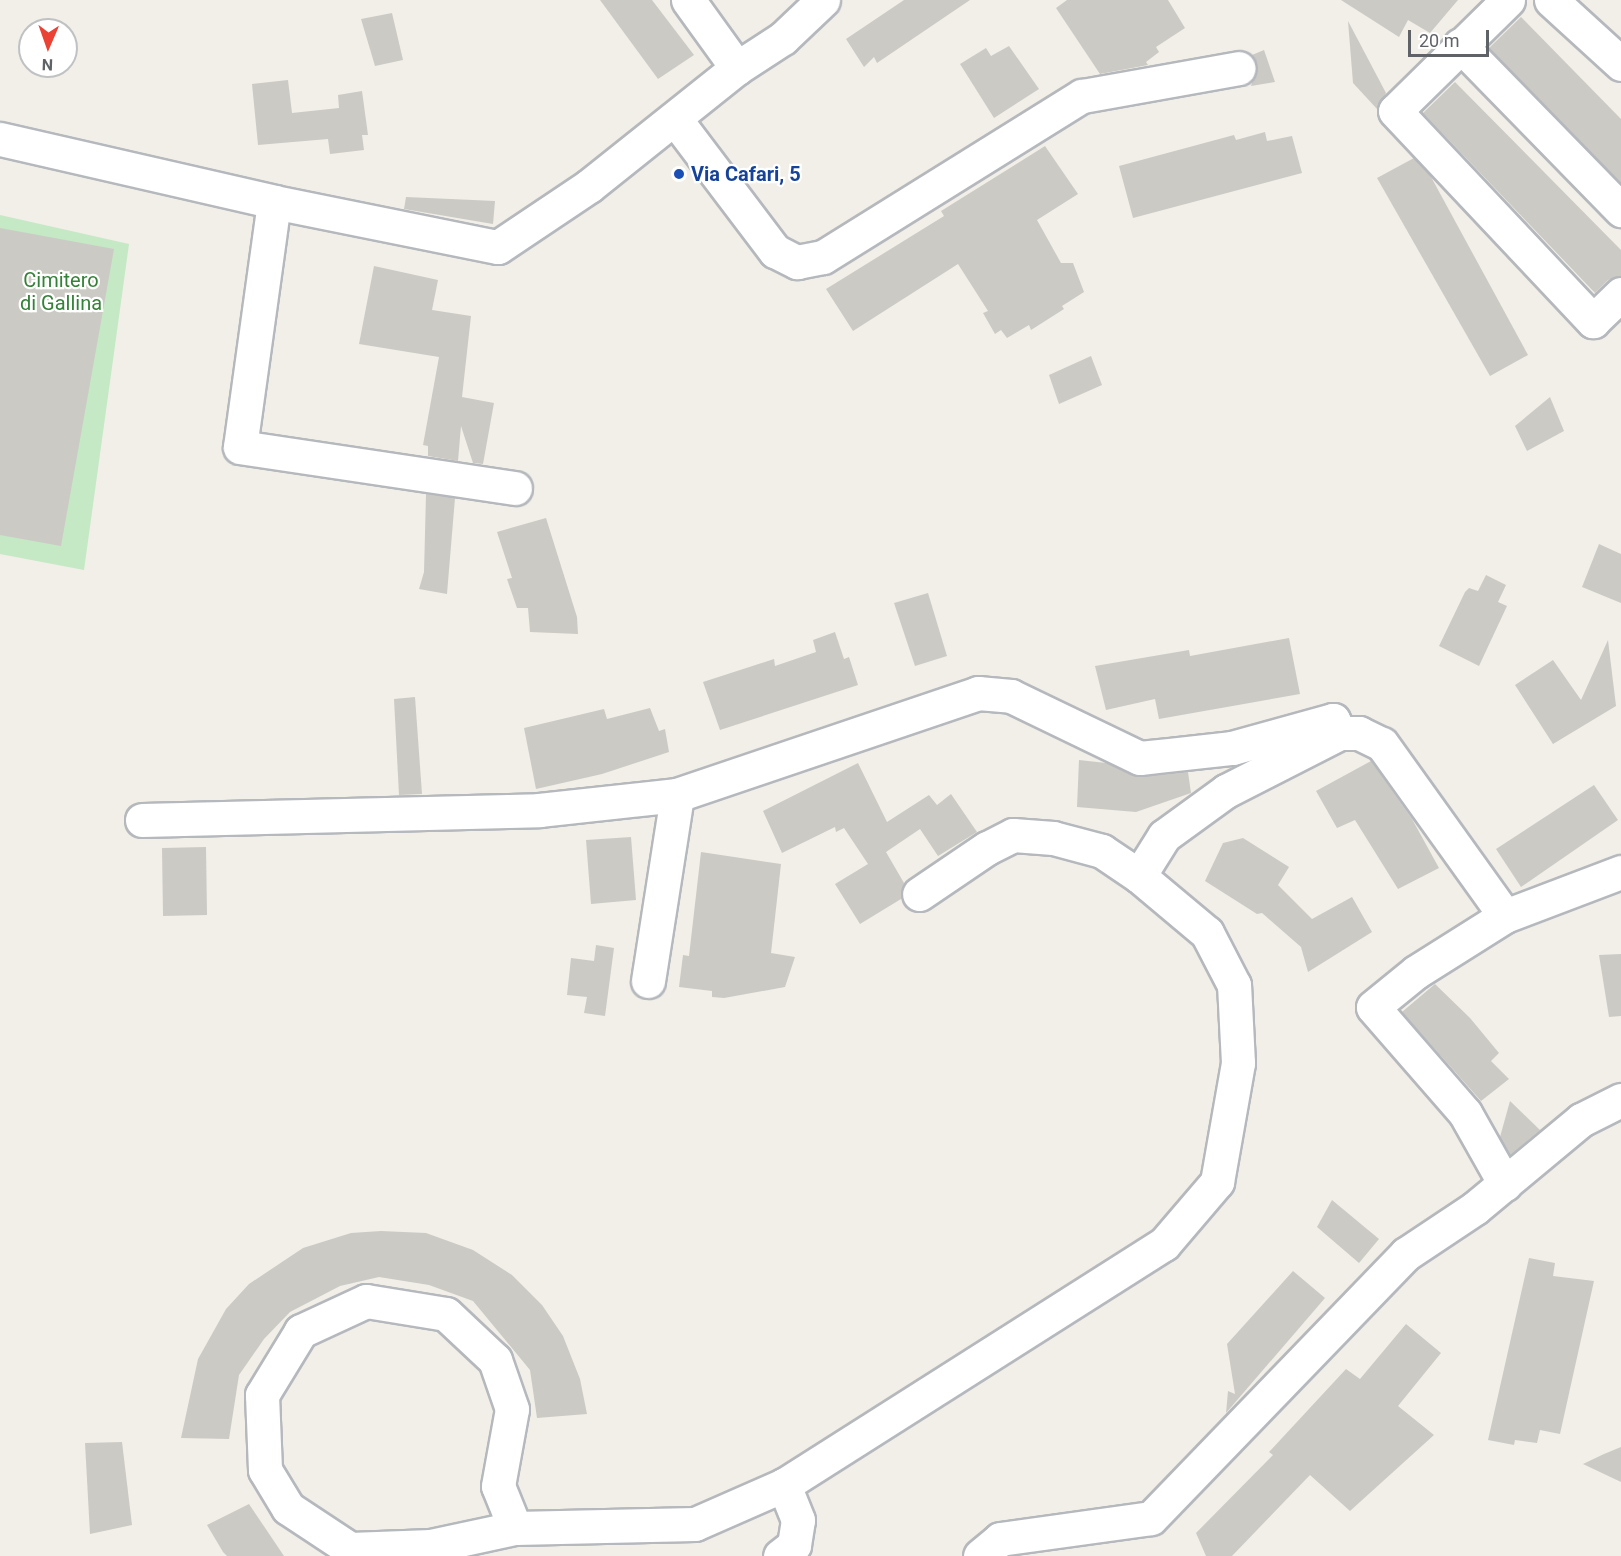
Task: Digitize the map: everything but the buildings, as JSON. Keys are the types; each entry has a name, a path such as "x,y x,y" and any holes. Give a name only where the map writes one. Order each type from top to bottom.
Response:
{"street":[{"path":"688,0 737,68"},
{"path":"0,139 274,202 498,247 589,186 737,68 783,38 823,0"},
{"path":"1508,0 1395,111 1593,321 1621,294"},
{"path":"1551,0 1621,64"},
{"path":"1460,45 1621,210"},
{"path":"675,119 775,251 797,262 823,257 1082,96 1239,68"},
{"path":"274,202 240,447 515,488"},
{"path":"142,820 539,810 676,795 978,693 1011,696 1140,758 1232,748 1333,720 1340,733"},
{"path":"1139,876 1164,836 1226,791 1340,733 1359,733 1382,744 1505,916"},
{"path":"648,981 676,795"},
{"path":"515,1528 498,1486 512,1409 495,1360 446,1314 366,1301 301,1331 262,1395 265,1470 288,1508 350,1549 431,1546 515,1528 695,1524 784,1485 1164,1244 1217,1182 1238,1063 1234,985 1207,933 1139,876 1102,851 1053,838 1014,836 987,848 919,894"},
{"path":"1505,1184 1465,1113 1373,1007 1416,972 1505,916 1621,872"},
{"path":"980,1556 1000,1539 1151,1518 1406,1254 1505,1184 1581,1120 1621,1100"},
{"path":"780,1556 794,1545 798,1520 784,1485"}],"green space":[{"name":"Cimitero di Gallina","path":"0,215 129,244 84,570 0,554"}],"place":[{"name":"Via Cafari, 5","path":"679,174"}]}
